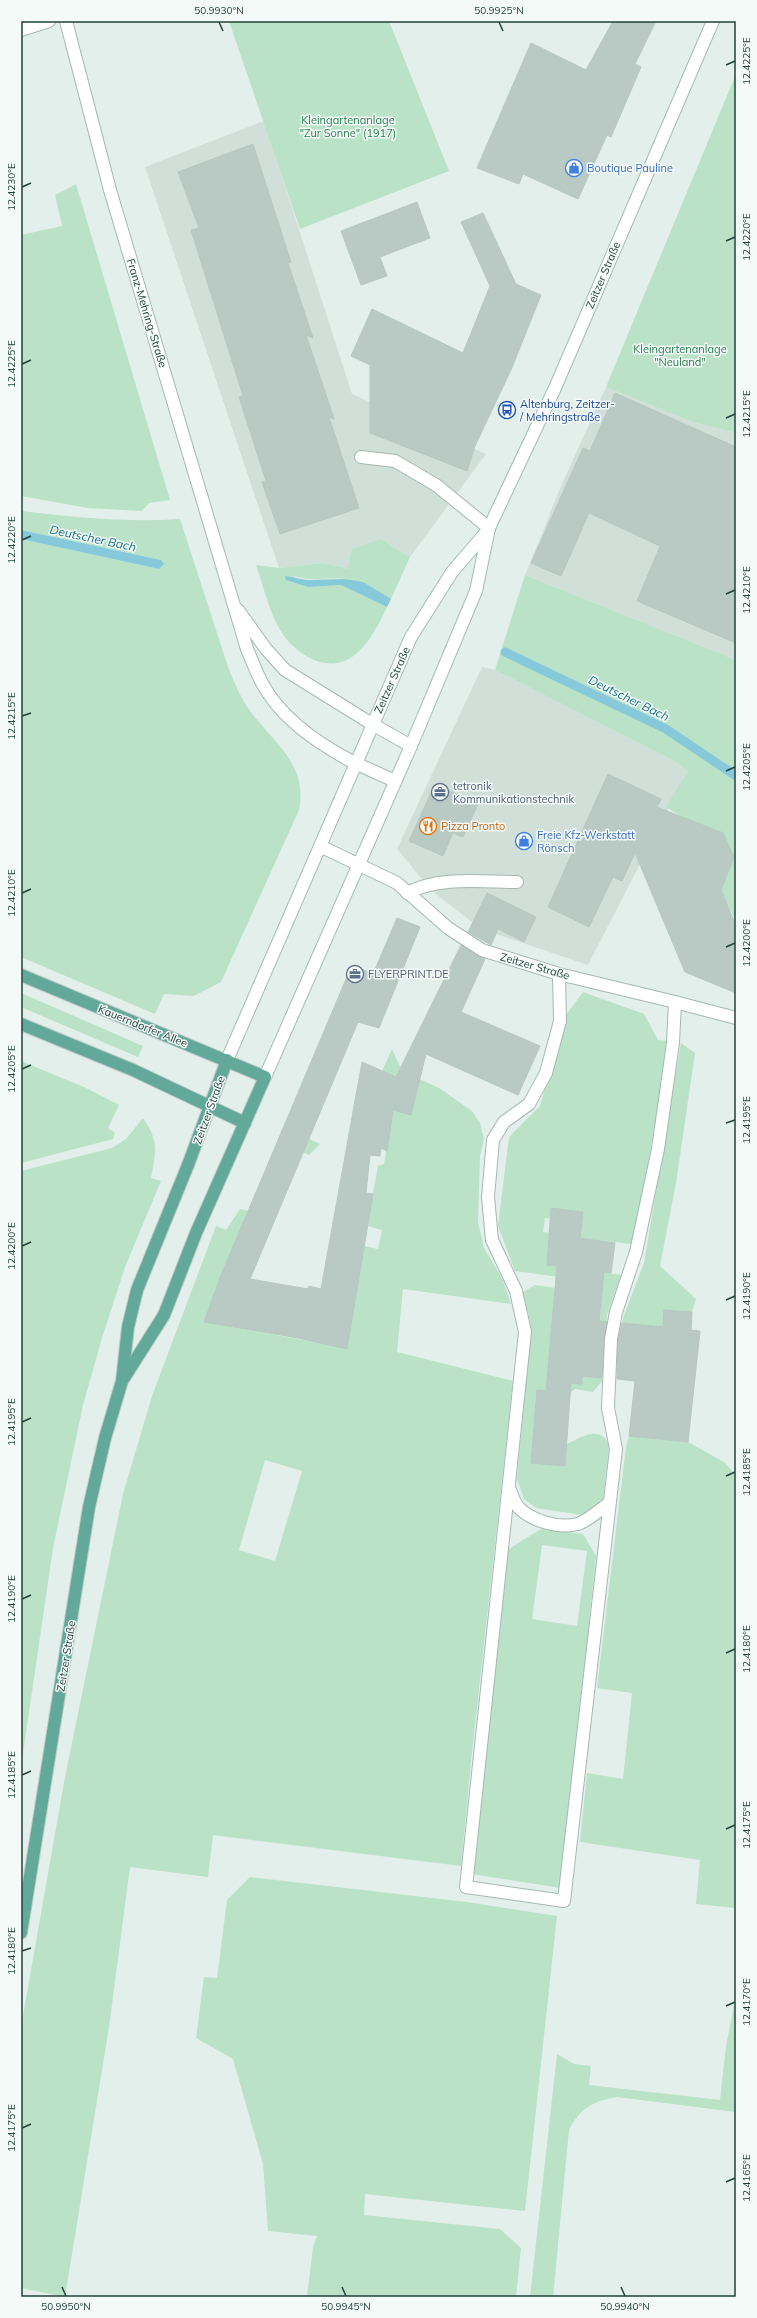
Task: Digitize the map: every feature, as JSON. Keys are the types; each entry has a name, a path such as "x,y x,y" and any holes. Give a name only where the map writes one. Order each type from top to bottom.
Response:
{"main road":[{"path":"21,30 49,21"},
{"name":"Franz-Mehring-Straße","path":"66,21 110,190 247,649 262,684 292,720 309,735 355,763 395,781"},
{"name":"Zeitzer Straße","path":"122,1381 164,1315 196,1232 411,746 476,591 489,528 554,388 714,21"},
{"path":"361,457 395,461 436,485 489,528"},
{"name":"Zeitzer Straße","path":"21,1933 41,1819 89,1507 105,1438 122,1381 128,1327 137,1290 210,1107 227,1060 411,637 452,572 489,528"},
{"name":"Franz-Mehring-Straße","path":"234,604 266,650 285,670 372,724 411,746"},
{"name":"Zeitzer Straße","path":"320,846 397,883 448,928 482,950 559,974 736,1018"},
{"path":"408,893 418,888 450,882 517,882"},
{"path":"559,974 560,1021 546,1073 529,1104 504,1122 493,1140 488,1197 492,1240 516,1291 525,1332 466,1886 564,1901 616,1449 608,1408 611,1339 616,1312 636,1252 658,1149 673,1043 675,1002"},
{"name":"Kauerndorfer Allee","path":"21,975 265,1077"},
{"path":"21,1024 133,1070 245,1123"},
{"path":"509,1487 518,1507 539,1520 556,1524 577,1524 591,1517 609,1503"}],"shaded area":[{"path":"264,121 352,394 486,454 410,557 381,539 348,569 323,563 279,568 145,167"},
{"path":"606,387 693,422 736,433 736,660 525,575 562,484"},
{"path":"482,667 495,670 674,761 688,771 588,965 481,929 432,891 397,849"}],"green space":[{"name":"Kleingartenanlage \"Zur Sonne\" (1917)","path":"229,21 389,21 449,171 300,229"},
{"name":"Kleingartenanlage \"Neuland\"","path":"736,74 736,433 693,422 606,387"},
{"path":"76,184 170,500 149,503 142,511 88,508 21,496 21,235 62,226 55,195"},
{"path":"21,511 120,520 180,519 229,670 242,699 258,721 286,754 298,779 300,793 299,810 221,982 194,996 164,994 155,1014 21,957 21,539 159,569 161,560 21,530"},
{"path":"381,539 410,557 391,599 363,584 352,580 307,579 293,576 308,587 341,585 387,607 374,632 366,643 357,653 347,660 337,663 327,663 316,661 306,656 289,642 277,625 256,565 279,568 323,563 348,569 352,549"},
{"path":"525,575 736,660 736,922 721,890 734,857 723,833 682,817 666,807 688,771 674,761 495,670"},
{"path":"583,992 644,1014 658,1040 669,1041 644,1187 631,1244 580,1238 583,1212 559,1209 557,1219 545,1218 543,1232 551,1233 547,1263 621,1275 607,1315 602,1381 593,1392 575,1389 570,1393 537,1391 531,1463 565,1466 567,1444 591,1434 601,1435 606,1439 609,1446 603,1499 594,1509 582,1515 536,1508 524,1499 517,1479 531,1325 523,1292 535,1285 555,1288 547,1381 581,1384 582,1376 594,1377 603,1283 515,1271 498,1226 509,1137 540,1106 566,1015"},
{"path":"21,993 143,1046 138,1057 21,1007"},
{"path":"681,1043 695,1053 676,1183 660,1266 696,1299 692,1312 665,1310 663,1327 619,1345 623,1318 644,1263"},
{"path":"392,1049 402,1071 439,1088 472,1111 480,1123 484,1139 480,1156 478,1222 484,1248 502,1278 511,1304 403,1289 397,1352 513,1381 471,1761 461,1866 213,1835 208,1877 130,1867 109,2027 65,2297 21,2288 21,2027 65,1777 123,1494 152,1396 216,1226 226,1230 240,1209 249,1211 222,1273 204,1322 347,1348 364,1246 378,1249 382,1230 367,1226 378,1166 384,1164 397,1086 379,1078","holes":["265,1460 302,1471 275,1561 239,1550"]},
{"path":"21,1061 86,1088 119,1105 108,1128 115,1133 113,1139 21,1163"},
{"path":"143,1118 152,1133 155,1146 151,1178 161,1181 125,1267 102,1338 83,1405 53,1548 21,1767 21,1171 112,1148 126,1139"},
{"path":"286,1128 320,1144 309,1155 280,1141"},
{"path":"629,1436 688,1442 724,1462 736,1475 736,1908 696,1904 700,1860 580,1842 587,1773 623,1779 632,1693 597,1688 626,1447"},
{"path":"541,1529 583,1534 596,1556 561,1888 471,1874 507,1550","holes":["542,1545 587,1551 577,1626 532,1619"]},
{"path":"250,1877 467,1902 557,1916 525,2211 365,2194 364,2215 500,2229 521,2248 516,2297 307,2297 313,2247 317,2236 268,2231 263,2164 233,2059 196,2038 204,1977 217,1978 227,1900"},
{"path":"736,1996 736,2112 617,2097 594,2103 583,2111 573,2122 569,2130 553,2297 530,2297 557,2054 574,2064 591,2066 589,2085 720,2100 726,2046"}],"water":[{"path":"21,530 161,560 164,564 159,569 21,539"},
{"path":"285,576 307,580 345,579 363,582 391,599 387,607 341,585 308,587 286,580"}],"building":[{"path":"613,21 656,21 635,64 641,67 611,137 607,135 578,199 523,174 519,184 477,168 531,43 586,70"},
{"path":"253,144 291,262 288,263 313,338 306,335 334,419 329,417 359,508 280,534 262,482 266,481 239,397 243,396 191,230 199,228 178,172"},
{"path":"417,202 430,238 380,257 387,276 361,285 341,231"},
{"path":"483,213 516,284 541,295 511,370 475,446 467,471 370,433 370,365 351,356 372,309 463,353 490,286 461,222"},
{"path":"615,393 736,447 736,643 637,601 660,546 589,513 561,576 531,563 583,448 590,451"},
{"path":"608,774 661,799 657,807 723,833 734,857 721,890 736,926 736,993 685,972 635,853 622,881 613,877 589,927 548,907"},
{"path":"435,784 478,804 463,837 453,833 443,856 409,841"},
{"path":"487,893 536,917 524,942 498,929 491,945 468,932"},
{"path":"397,918 420,927 379,1028 358,1022 250,1279 308,1289 309,1286 321,1289 362,1062 396,1077 461,945 485,959 461,1012 540,1046 518,1095 426,1054 411,1115 393,1110 387,1151 381,1148 380,1156 370,1155 366,1193 373,1194 347,1349 298,1338 204,1322 221,1275 352,965 373,974"},
{"path":"551,1208 583,1212 580,1238 615,1243 611,1273 604,1272 599,1321 607,1322 604,1339 602,1378 582,1376 582,1384 571,1383 565,1466 531,1463 537,1390 546,1391 557,1266 547,1265"},
{"path":"664,1310 692,1312 691,1330 700,1331 688,1442 629,1436 635,1381 617,1379 618,1340 622,1323 663,1327"}],"waterway":[{"name":"Deutscher Bach","path":"505,652 666,729 736,776"}],"place":[{"name":"Boutique Pauline","path":"574,168"},
{"name":"Altenburg, Zeitzer- / Mehringstraße","path":"507,410"},
{"name":"tetronik Kommunikationstechnik","path":"440,792"},
{"name":"Pizza Pronto","path":"428,826"},
{"name":"Freie Kfz-Werkstatt Rönsch","path":"524,841"},
{"name":"FLYERPRINT.DE","path":"355,974"}]}
